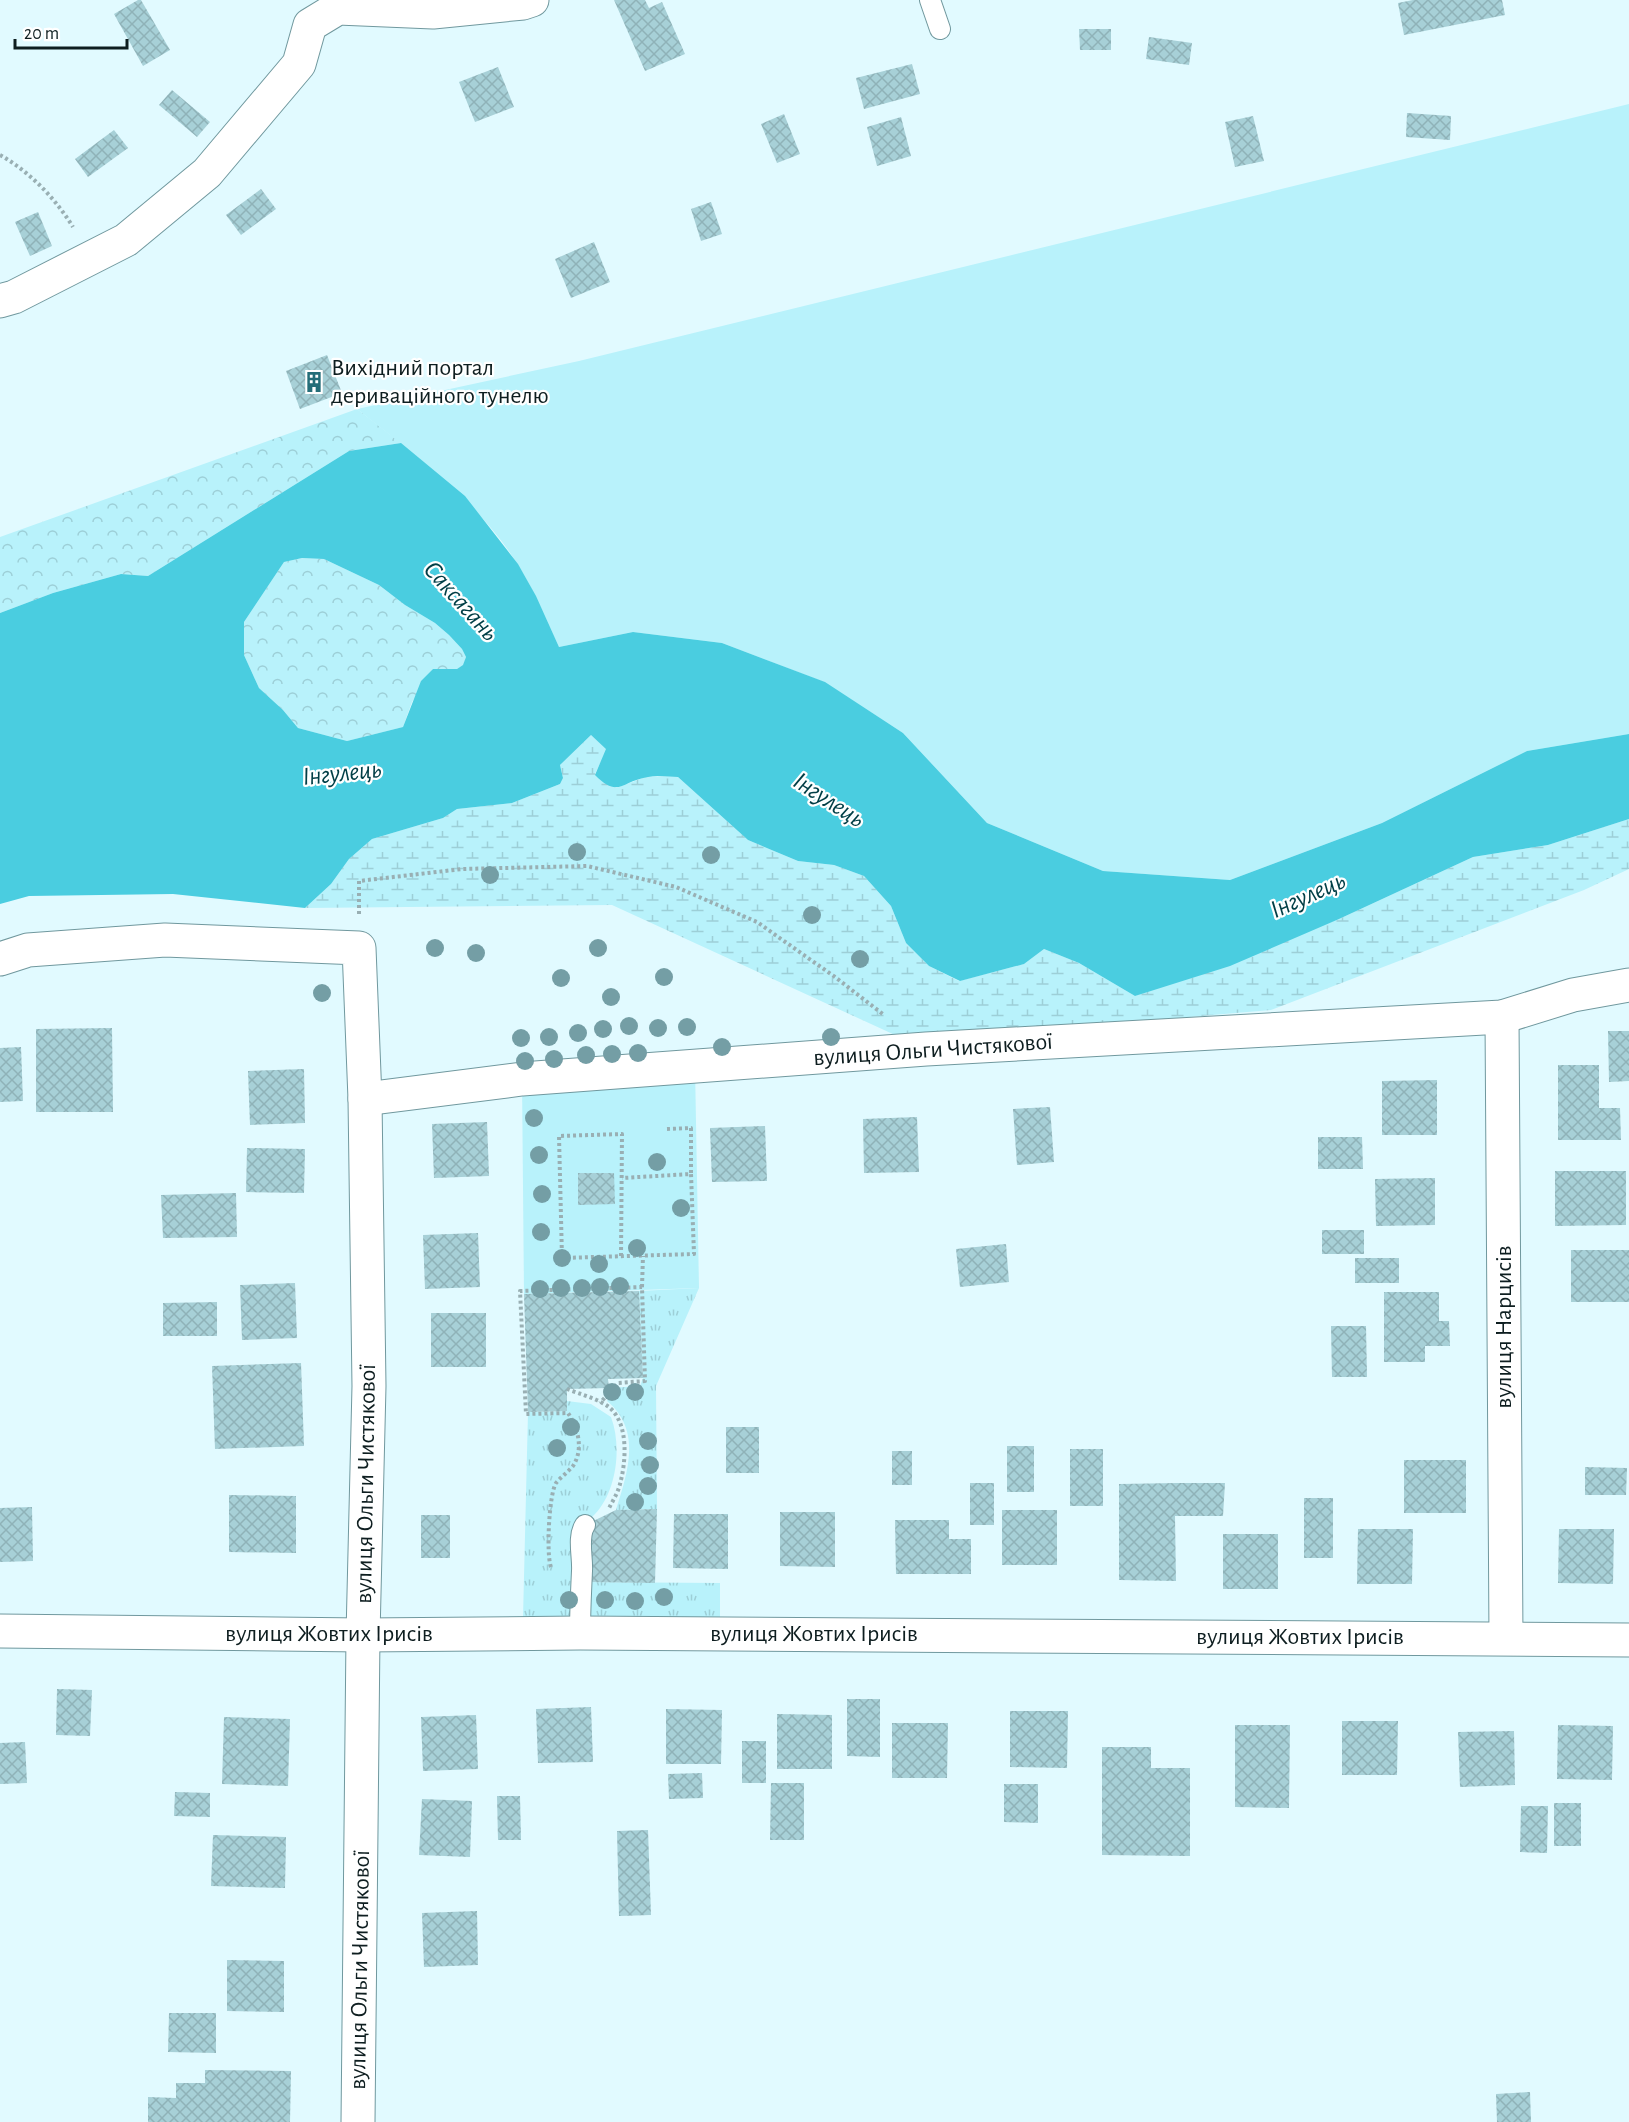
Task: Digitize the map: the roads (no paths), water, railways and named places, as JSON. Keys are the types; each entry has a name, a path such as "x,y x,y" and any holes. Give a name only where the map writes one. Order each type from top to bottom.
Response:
{"street":[{"path":"0,301 14,297 126,240 207,173 299,64 310,25 338,8 433,12 523,3 532,0"},
{"name":"вулиця Ольги Чистякової","path":"0,958 28,950 165,940 359,948 365,1099 369,1386 363,1635 358,2122"},
{"name":"вулиця Ольги Чистякової","path":"365,1099 522,1078 926,1049 1502,1017 1573,994 1629,985"},
{"name":"вулиця Нарцисів","path":"1502,1017 1506,1638"},
{"name":"вулиця Жовтих Ірисів","path":"0,1631 363,1635 580,1633 1629,1640"}],"lane":[{"path":"930,0 939,29"},
{"path":"580,1633 581,1531 585,1525"}],"water":[{"path":"401,443 465,496 518,564 536,596 559,647 633,632 722,643 825,682 903,733 987,823 1103,871 1230,880 1382,823 1527,751 1629,734 1629,819 1548,845 1473,857 1230,966 1135,996 1079,963 1044,949 1024,964 960,981 929,966 906,943 891,906 864,876 834,865 798,861 748,840 678,777 651,776 620,786 610,786 595,775 606,749 591,735 560,765 563,778 560,784 512,803 457,809 443,818 372,839 349,859 331,884 305,908 173,894 29,896 0,904 0,613 53,593 121,574 148,576 349,451","holes":["302,558 324,559 379,585 405,605 435,623 462,649 466,657 463,665 457,669 433,669 421,681 403,727 347,741 298,728 283,710 259,688 244,655 244,622 284,562"]}],"place":[{"name":"Вихідний портал дериваційного тунелю","path":"314,382"}],"water label":[{"name":"Саксагань","path":"461,601"},
{"name":"Інгулець","path":"342,773"},
{"name":"Інгулець","path":"829,800"},
{"name":"Інгулець","path":"1308,895"}]}
